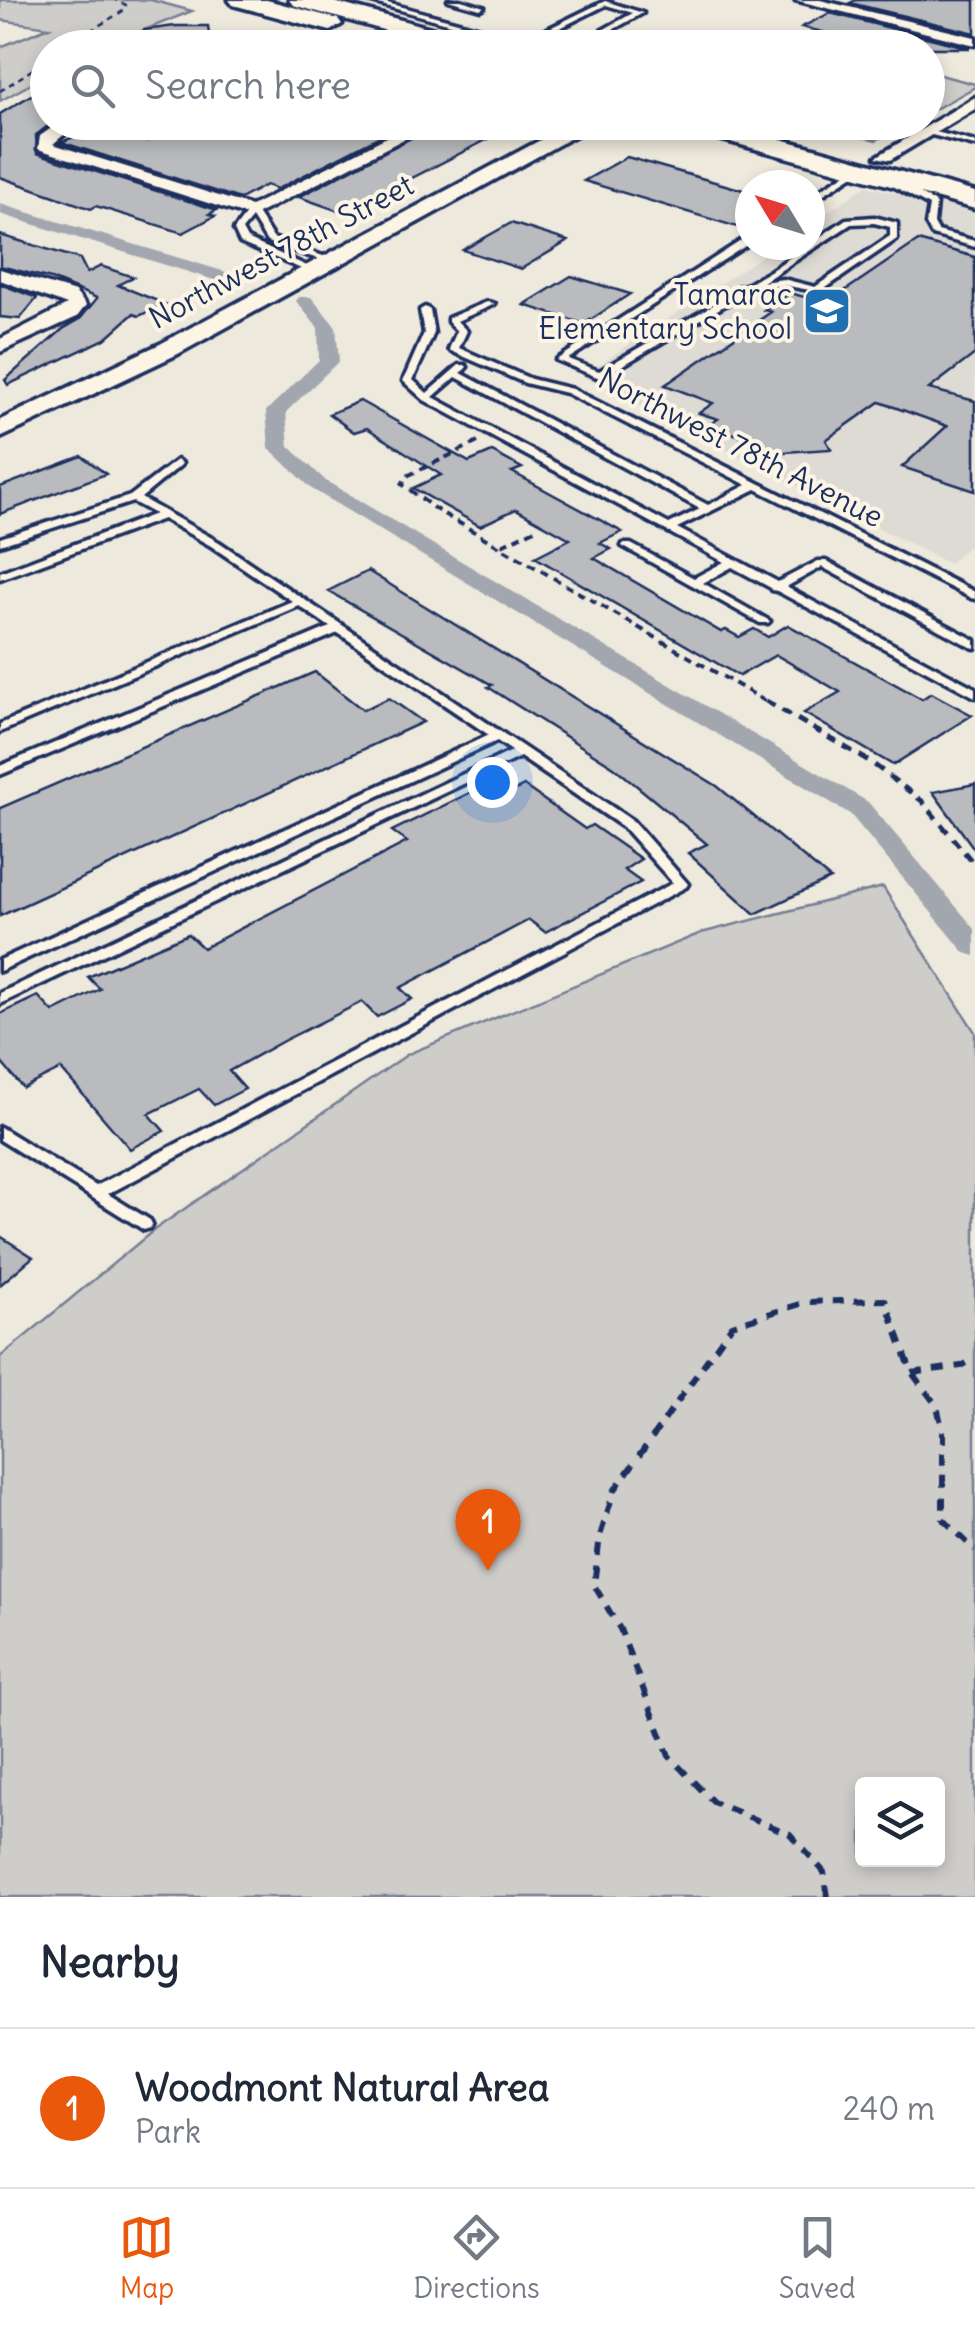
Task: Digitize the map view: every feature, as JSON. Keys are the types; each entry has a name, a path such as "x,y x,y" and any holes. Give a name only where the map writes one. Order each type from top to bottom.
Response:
{"main road":[{"path":"241,0 350,30"},
{"path":"301,0 412,30"},
{"path":"753,140 859,169 887,167 975,182"},
{"path":"808,140 975,201"}],"street":[{"path":"802,0 929,30"},
{"path":"945,34 975,41"},
{"path":"945,120 975,102"},
{"path":"46,140 44,146 252,212 393,140"},
{"name":"Northwest 78th Street","path":"1,424 88,390 524,140"},
{"name":"Northwest 78th Street","path":"312,262 554,140"},
{"path":"887,167 917,140"},
{"path":"0,274 70,296 77,304 70,313 0,346"}],"lane":[{"path":"368,0 481,30"},
{"path":"452,0 480,7"},
{"path":"550,30 602,4 639,12 606,30"},
{"path":"945,136 975,144"},
{"path":"887,167 933,205 930,224 935,233 975,244"},
{"path":"825,191 859,169"},
{"path":"252,212 270,240 312,262 243,241 238,230 252,212"},
{"path":"735,248 562,360 600,375 849,221 874,220 894,225 894,237 817,290 784,282 740,289"},
{"path":"427,398 462,367 454,349 462,330 451,320 490,304"},
{"path":"426,310 429,333 408,381 427,398 975,693"},
{"name":"Northwest 78th Avenue","path":"454,349 528,381 569,391 975,596"},
{"path":"455,373 708,509"},
{"path":"0,542 134,498 177,463"},
{"path":"669,528 756,485"},
{"path":"96,1193 681,884 628,824 300,602 134,498"},
{"path":"0,576 164,514"},
{"path":"627,546 764,621"},
{"path":"694,582 732,562"},
{"path":"776,588 822,563 975,645"},
{"path":"0,728 300,602"},
{"path":"0,771 339,628"},
{"path":"0,966 499,736"},
{"path":"0,999 522,751"},
{"path":"0,1133 144,1224"}],"path":[{"path":"92,30 123,12 126,6 115,0"},
{"path":"0,91 30,71"},
{"path":"494,434 402,480 409,493 869,761 922,802 975,865"},
{"path":"502,546 536,528"},
{"path":"828,1897 824,1872 790,1834 714,1802 669,1756 620,1629 594,1585 600,1536 614,1491 732,1325 758,1312 834,1296 886,1300 912,1373 937,1406 944,1432 943,1519 975,1550"},
{"path":"912,1373 961,1366 975,1359"}],"shaded area":[{"path":"0,0 151,0 192,11 144,30 42,30 49,27 0,20"},
{"path":"30,35 30,84 0,101 0,47"},
{"path":"945,76 975,87 945,104"},
{"name":"Tamarac Elementary School","path":"866,186 975,212 975,540 949,564 582,376 756,260 825,260 825,214"},
{"path":"883,887 975,1032 975,1897 0,1897 0,1357 154,1230 408,1054 701,933"}],"building":[{"path":"975,0 975,33 850,3"},
{"path":"830,13 898,30 814,30 802,27"},
{"path":"208,26 209,30 144,30"},
{"path":"945,42 970,48 945,48"},
{"path":"30,96 30,140 36,140 37,153 217,210 209,214 215,216 183,233 96,206 91,209 0,177 0,114"},
{"path":"372,140 277,189 266,185 240,199 61,142"},
{"path":"407,140 486,140 344,213 299,197"},
{"path":"627,157 735,188 735,226 584,181"},
{"path":"511,223 568,241 521,269 463,250"},
{"path":"0,235 80,259 87,273 101,266 133,277 118,285 165,304 139,316 133,314 105,339 8,385 5,380 80,319 97,298 51,279 0,266"},
{"path":"918,241 975,257 975,354 929,389 975,401 975,491 902,467 947,426 880,402 826,440 831,449 769,453 763,444 709,425 718,419 699,413 713,403 665,385 771,312 764,310 790,293 827,303"},
{"path":"571,276 630,294 584,324 524,305"},
{"path":"0,284 37,298 20,319 0,317"},
{"path":"360,401 469,462 492,452 522,468 512,472 622,532 600,543 611,549 594,558 721,632 726,630 739,637 754,629 768,637 788,625 922,699 931,693 972,715 893,765 804,713 840,692 776,655 739,676 535,557 570,539 516,509 480,526 413,488 441,475 367,428 354,432 329,414"},
{"path":"82,456 106,474 0,514 0,487"},
{"path":"368,571 717,786 830,879 755,914 688,853 707,844 614,767 488,687 492,685 328,591"},
{"path":"315,672 363,710 389,698 423,722 0,916 0,808"},
{"path":"490,783 506,795 524,786 585,829 592,825 641,859 624,870 641,882 545,932 529,920 400,988 412,999 377,1017 362,1002 285,1040 229,1071 245,1089 214,1105 199,1089 149,1114 164,1131 130,1149 61,1069 23,1088 0,1061 0,1014 38,996 53,1012 100,989 88,977 188,934 203,948 407,842 392,831"},
{"path":"975,784 975,850 933,792"},
{"path":"0,1236 33,1257 0,1285"}],"waterway":[{"path":"0,209 230,279"},
{"path":"305,301 327,327 329,361 276,411 279,448 319,485 859,808 975,947"}],"place":[{"name":"Tamarac Elementary School","path":"827,311"},
{"name":"Woodmont Natural Area","path":"488,1571"}]}
